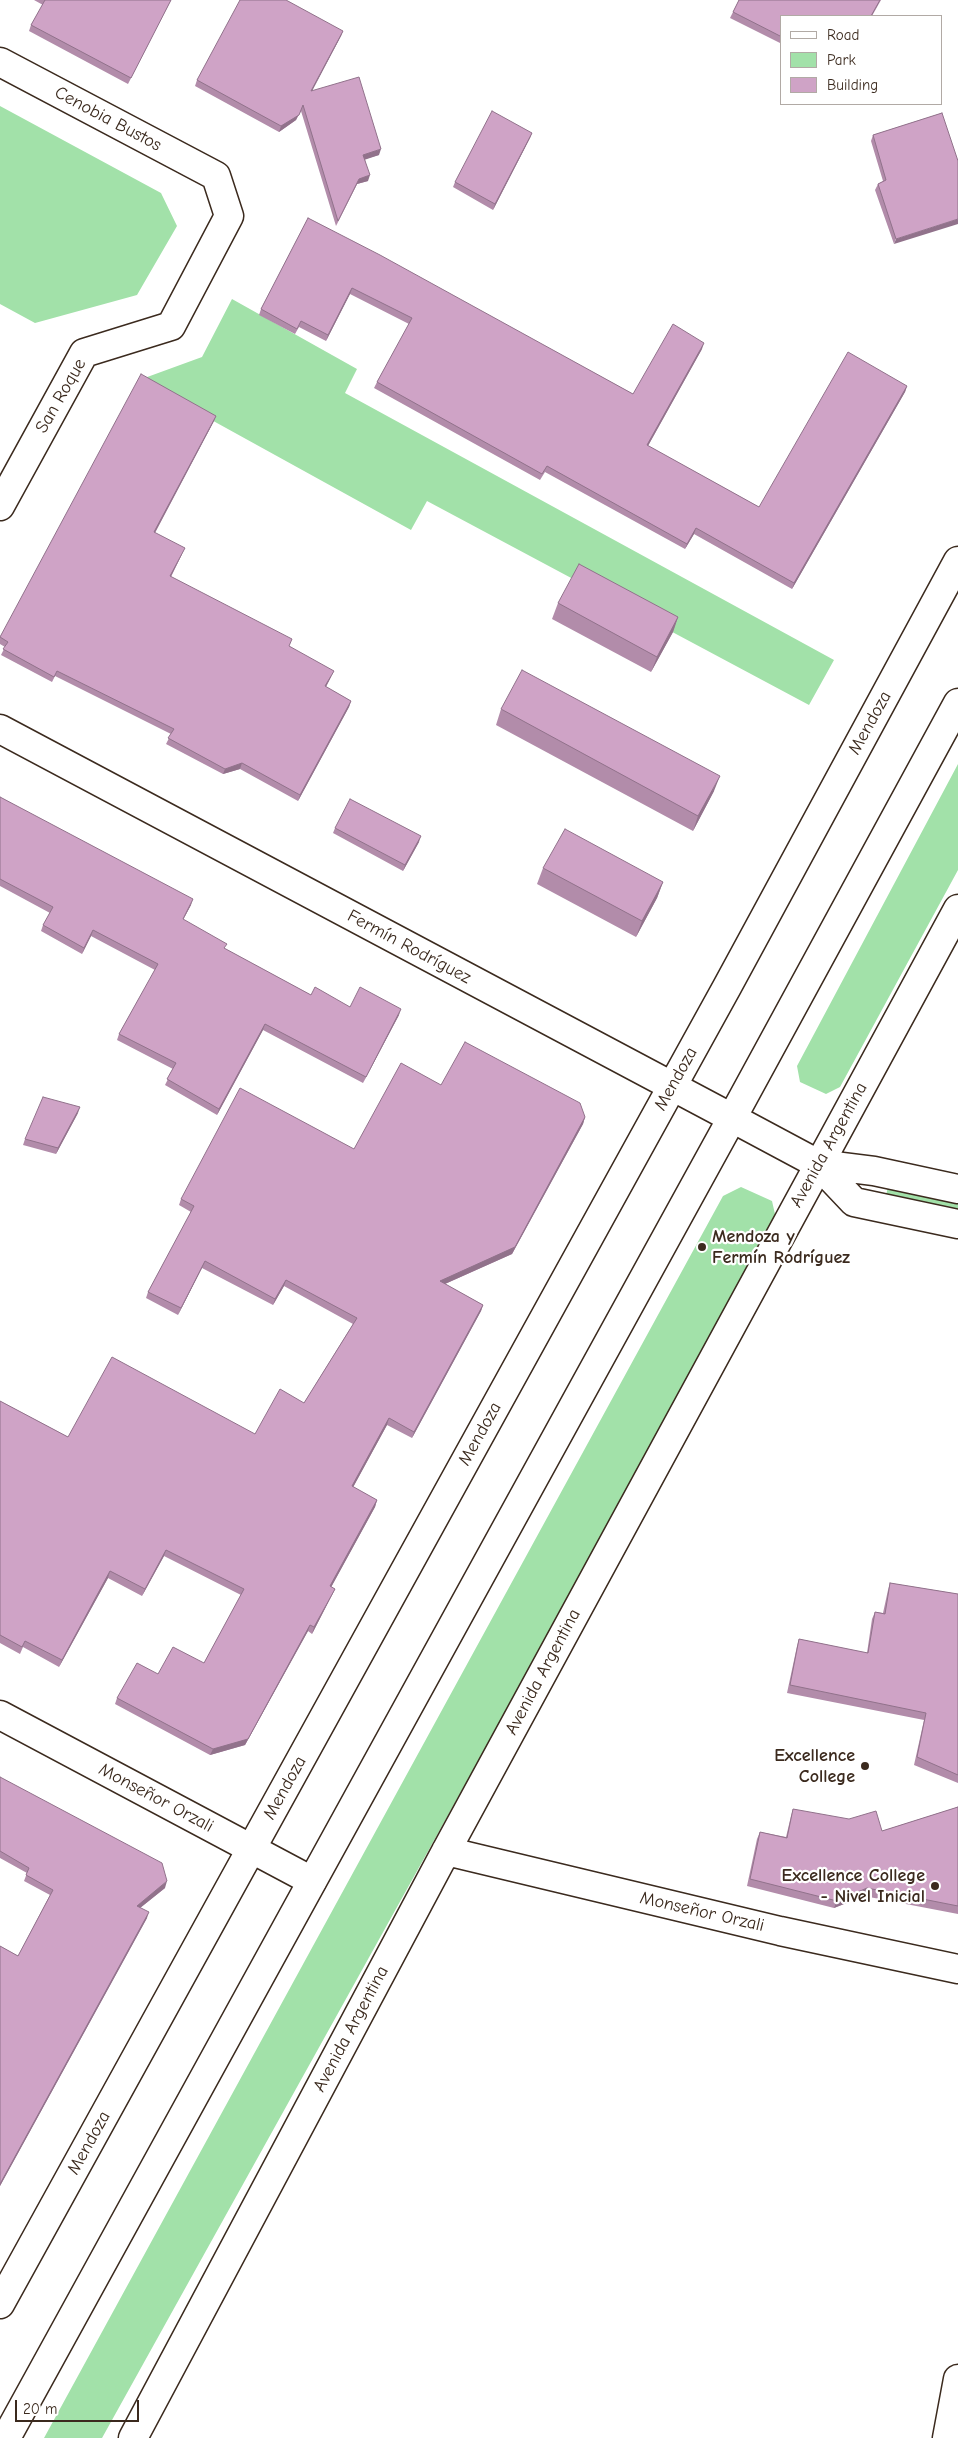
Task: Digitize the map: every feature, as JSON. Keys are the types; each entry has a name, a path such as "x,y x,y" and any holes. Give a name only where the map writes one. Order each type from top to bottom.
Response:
{"street":[{"name":"Cenobia Bustos","path":"0,62 216,176"},
{"name":"San Roque","path":"0,506 84,353 170,326 229,216 216,176"},
{"name":"Mendoza","path":"0,2304 672,1086 958,561"},
{"path":"6,2438 732,1118 958,703"},
{"name":"Fermín Rodríguez","path":"0,729 818,1164 854,1202 958,1224"},
{"name":"Avenida Argentina","path":"133,2438 446,1852 818,1164 958,910"},
{"name":"Fermín Rodríguez","path":"818,1164 874,1171 958,1188"},
{"name":"Monseñor Orzali","path":"0,1715 312,1880"},
{"name":"Monseñor Orzali","path":"446,1852 780,1931 958,1970"},
{"path":"947,2438 958,2379"}],"green space":[{"path":"0,106 161,193 177,226 137,295 35,323 0,304"},
{"path":"232,299 357,369 345,393 834,660 809,705 427,501 411,530 139,380 202,357"},
{"path":"958,764 958,870 840,1087 826,1094 800,1082 797,1066"},
{"path":"889,1183 958,1197 958,1214 885,1199"},
{"path":"741,1187 772,1201 777,1223 102,2438 44,2438 723,1196"}],"building":[{"path":"45,0 171,0 131,78 31,25"},
{"path":"240,0 286,0 343,31 311,91 359,77 381,149 363,155 370,175 359,179 338,221 303,105 299,115 281,126 197,80"},
{"path":"739,0 880,0 872,15 780,15 780,36 733,12"},
{"path":"492,111 532,133 495,204 455,182"},
{"path":"942,113 958,161 958,219 896,239 878,184 886,180 873,135"},
{"path":"308,218 380,255 633,394 673,324 704,343 647,445 759,507 848,352 907,386 794,583 696,528 687,544 547,466 542,474 377,382 412,318 352,288 328,335 301,321 297,329 261,309"},
{"path":"141,374 216,416 154,532 185,548 170,576 292,639 289,646 334,671 325,686 351,701 300,795 242,763 225,769 168,738 174,729 57,671 54,677 3,649 8,642 0,637"},
{"path":"579,564 678,617 657,657 558,603"},
{"path":"522,670 720,776 698,816 501,709"},
{"path":"0,797 193,899 183,919 227,944 224,948 311,995 315,987 350,1007 360,987 401,1009 366,1077 265,1024 219,1109 167,1079 176,1063 119,1034 158,964 93,930 84,948 43,925 53,907 0,879"},
{"path":"350,799 421,836 405,865 335,828"},
{"path":"565,829 663,882 642,921 543,868"},
{"path":"465,1042 580,1103 585,1117 515,1247 440,1281 483,1305 414,1432 389,1418 352,1486 377,1500 330,1586 335,1589 314,1627 310,1625 248,1739 213,1749 117,1698 137,1663 158,1674 173,1647 204,1663 244,1589 166,1550 145,1589 110,1571 62,1660 25,1641 22,1647 0,1635 0,1401 68,1437 112,1357 255,1434 280,1389 304,1403 357,1318 286,1280 275,1299 205,1261 181,1308 148,1292 194,1206 181,1199 240,1088 354,1149 401,1063 441,1085"},
{"path":"43,1097 80,1107 58,1148 25,1139"},
{"path":"890,1583 958,1594 958,1775 917,1757 926,1713 790,1685 799,1639 868,1653 875,1612 885,1614"},
{"path":"0,1777 162,1863 167,1881 137,1906 149,1912 0,2184 0,1946 18,1956 53,1890 26,1875 29,1868 0,1851"},
{"path":"958,1807 958,1906 867,1888 837,1901 750,1879 760,1832 787,1838 793,1809 849,1819 876,1811 882,1831"}],"place":[{"name":"Mendoza y Fermín Rodríguez","path":"702,1247"},
{"name":"Excellence College","path":"865,1766"},
{"name":"Excellence College - Nivel Inicial","path":"935,1886"}]}
